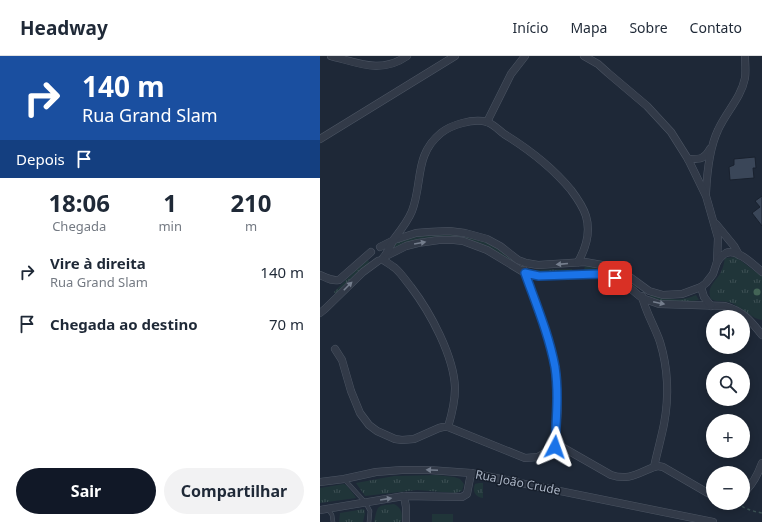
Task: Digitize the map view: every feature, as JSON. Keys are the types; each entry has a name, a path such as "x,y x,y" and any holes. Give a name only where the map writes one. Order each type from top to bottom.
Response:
{"street":[{"path":"330,56 376,66 393,64 407,56"},
{"path":"320,139 455,56"},
{"path":"487,122 511,74 525,56"},
{"path":"320,275 330,280 339,280 375,247 380,247 394,240 416,234 449,231 465,233 486,239 500,246 522,262 530,264 538,265 578,262 612,267 623,272 649,291 657,294 682,294 701,287 706,283 715,269 717,262 718,238 706,196 688,160 671,132 647,106 598,64 584,56"},
{"path":"706,196 709,160 718,129 737,100 743,84 745,56"},
{"path":"381,259 402,230 412,211 416,197 421,162 432,142 442,132 460,124 469,122 487,122 543,161 563,180 579,201 586,216 588,233 585,247 578,262"},
{"path":"688,160 700,159 704,157 713,146"},
{"path":"713,221 740,255 762,272"},
{"path":"320,313 365,270 381,259 406,246 439,240 454,240 463,241 487,250 525,273 539,276 606,275 615,278 642,298 659,304 725,306 746,316 758,324 762,335"},
{"path":"380,247 385,251 381,259"},
{"path":"371,252 373,259 381,259 395,268 418,297 428,312 445,349 454,377 455,387 455,402 448,427"},
{"path":"717,262 721,256 728,252 740,255"},
{"path":"522,262 548,338 555,366 558,406 555,447"},
{"path":"643,287 642,298 660,340 667,380 665,417 654,467"},
{"path":"701,287 704,297 711,306"},
{"path":"335,349 342,360 351,391 360,413 369,425 377,431 394,439 402,440 418,437 439,428 448,427 525,458 538,457 555,447 562,447 618,478 629,477 658,466 663,467 706,492"},
{"path":"750,485 762,463"},
{"name":"Rua João Crude","path":"320,482 344,479 376,472 402,470 471,473 713,522"},
{"path":"324,509 404,496 462,497 467,494 471,473"},
{"path":"404,496 406,522"}],"lane":[{"path":"344,479 365,502 370,512 369,522"},
{"path":"324,509 332,515 333,522"}],"path":[{"path":"749,510 762,513"}],"green space":[{"path":"454,234 462,236 460,238 390,249 395,242 421,236"},
{"path":"465,236 479,239 492,245 515,260 515,262 513,264 488,246 465,239"},
{"path":"736,257 762,276 762,320 750,315 750,310 742,310 732,303 711,299 710,291 712,284 721,272 725,258"},
{"path":"366,260 369,262 368,264 335,294 334,292"},
{"path":"585,266 617,272 637,286 637,288 635,289 603,272 584,270"},
{"path":"572,269 573,272 532,273 531,271 531,270"},
{"path":"651,295 668,299 685,299 696,295 699,300 687,302 656,301 649,297"},
{"path":"436,475 460,479 464,484 462,491 455,493 417,490 365,496 356,483 394,476"},
{"path":"483,483 483,498 476,495 474,491 475,484"},
{"path":"344,484 356,498 320,503 320,488"},
{"path":"394,504 401,512 401,522 374,522 376,512 379,507"},
{"path":"364,509 365,513 363,522 339,522 340,513"},
{"path":"432,514 453,514 453,522 432,522"}],"building":[{"path":"755,157 756,168 753,168 754,178 730,180 729,167 734,165 734,159"},
{"path":"762,196 762,226 752,213 760,207 755,201"}],"route":[{"path":"555,447 558,406 555,366 548,338 525,273 539,276 597,274 615,278"}]}
